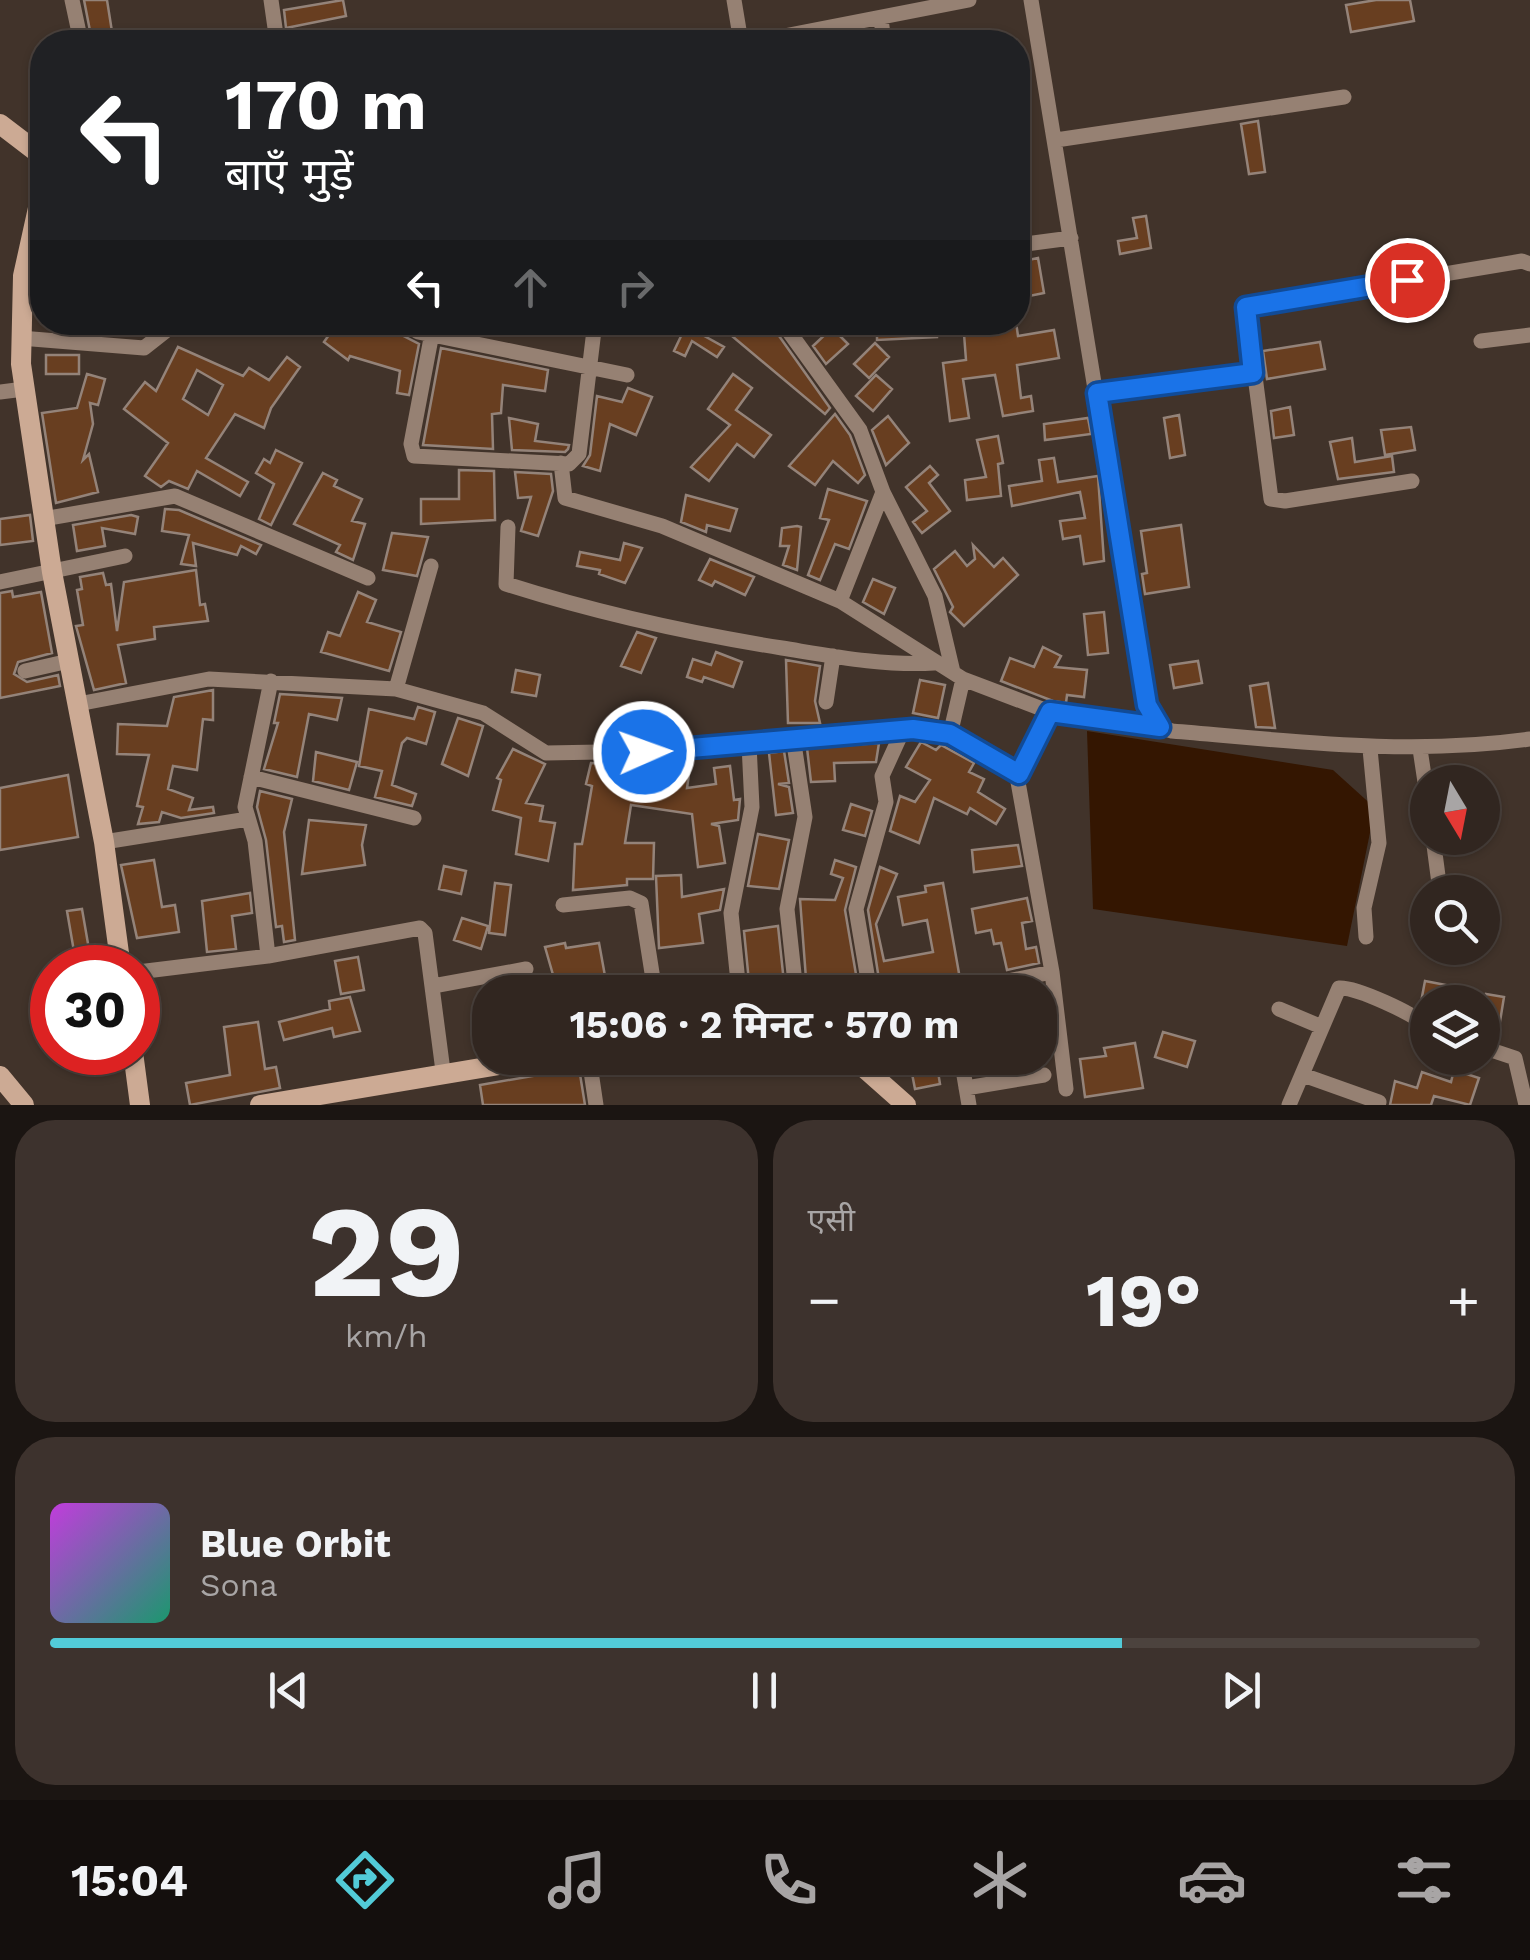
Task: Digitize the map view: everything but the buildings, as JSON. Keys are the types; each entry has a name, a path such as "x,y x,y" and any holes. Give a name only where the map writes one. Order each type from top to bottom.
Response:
{"street":[{"path":"72,0 78,30"},
{"path":"270,0 275,30"},
{"path":"734,0 739,30"},
{"path":"1031,0 1147,705 1160,727"},
{"path":"823,30 960,1"},
{"path":"881,20 882,30"},
{"path":"1056,140 1344,96"},
{"path":"0,124 30,147"},
{"path":"1030,243 1072,238"},
{"path":"30,244 23,276 20,338 24,389 52,572 104,842 118,945"},
{"path":"1412,481 1270,500 1246,307 1522,261 1530,264"},
{"path":"20,338 144,348 160,335"},
{"path":"432,335 411,444 414,456 562,464 578,459 593,335"},
{"path":"437,335 627,374"},
{"path":"791,335 860,430 883,492 935,596 958,676 950,734"},
{"path":"1481,341 1530,335"},
{"path":"1097,393 1253,373"},
{"path":"0,392 24,389"},
{"path":"562,464 565,498 662,526 840,601 958,676 1050,712 1370,749 1420,749 1530,739"},
{"path":"840,601 883,492"},
{"path":"44,519 175,496 368,578"},
{"path":"508,526 506,584 648,625 832,656 934,663"},
{"path":"0,582 125,556"},
{"path":"396,689 430,566"},
{"path":"826,702 832,656"},
{"path":"24,671 70,662"},
{"path":"268,956 255,841 248,819 251,777 271,681"},
{"path":"78,704 178,682 271,681 396,689 483,713 546,753 708,750 792,738 903,730 950,734 1019,774"},
{"path":"1050,712 1019,774 1052,972 1066,1090"},
{"path":"867,975 856,910 886,802 882,776 903,730"},
{"path":"792,738 805,816 787,909 794,975"},
{"path":"737,975 731,912 752,807 749,744"},
{"path":"1366,937 1364,908 1379,842 1370,749"},
{"path":"1420,749 1422,765"},
{"path":"251,777 414,818"},
{"path":"104,842 248,819"},
{"path":"563,904 630,898 640,902 651,975"},
{"path":"160,969 268,956 420,928 425,933 442,1071"},
{"path":"433,986 526,969"},
{"path":"1037,975 1052,972"},
{"path":"1289,1105 1336,990 1346,987 1410,1014"},
{"path":"1278,1009 1322,1027"},
{"path":"1500,1053 1515,1058 1526,1105"},
{"path":"260,1105 316,1100 472,1067"},
{"path":"136,1075 140,1105"},
{"path":"592,1075 596,1105"},
{"path":"873,1075 906,1105"},
{"path":"964,1075 969,1105"},
{"path":"966,1088 1044,1075"},
{"path":"1303,1075 1379,1102"},
{"path":"0,1076 24,1105"}],"shaded area":[{"path":"1087,731 1333,770 1375,808 1347,946 1093,909"}],"route":[{"path":"644,752 708,750 824,734 932,730 950,734 1019,774 1050,712 1160,727 1147,705 1097,393 1253,373 1246,307 1407,280"}]}
